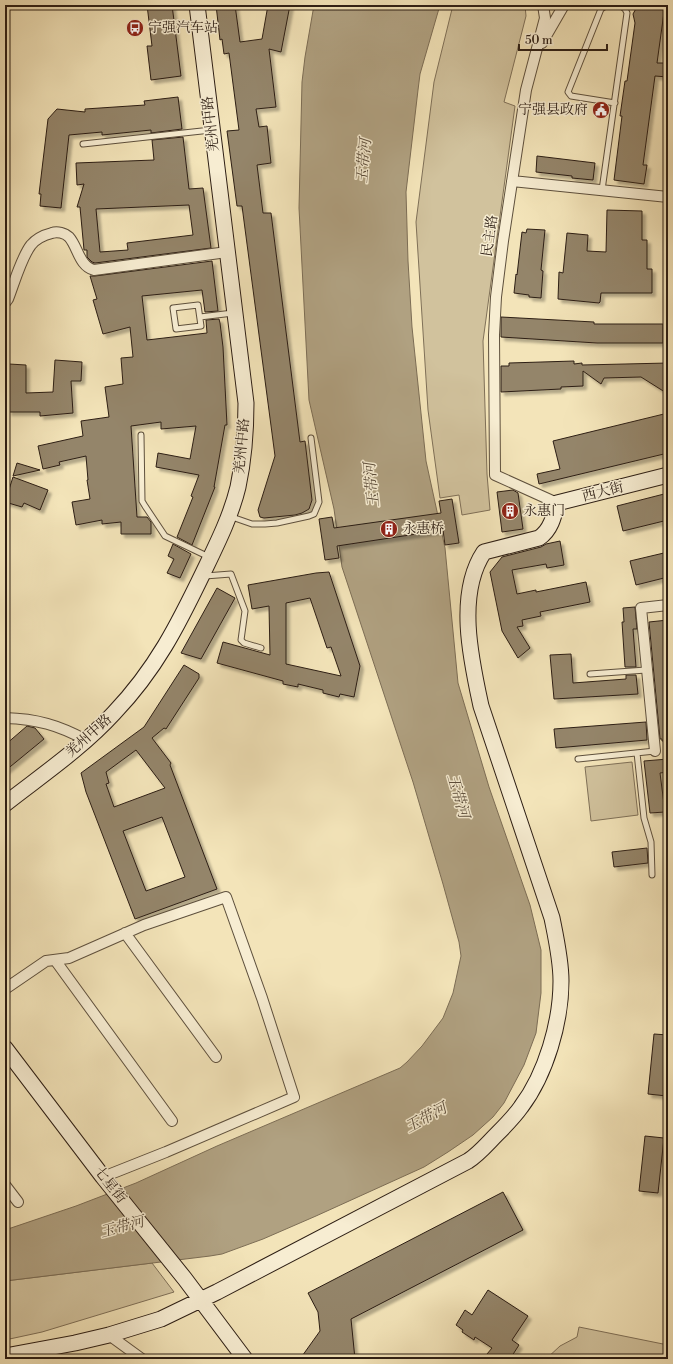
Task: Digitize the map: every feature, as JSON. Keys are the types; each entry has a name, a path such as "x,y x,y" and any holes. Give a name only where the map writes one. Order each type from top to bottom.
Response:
{"street":[{"name":"羌州中路","path":"5,804 86,740 123,703 142,681 180,620 211,558 235,499 242,466 246,430 246,403 197,5"},
{"name":"民主路","path":"543,5 545,18 526,90 503,241 494,318 495,475 557,503"},
{"path":"536,52 564,5"},
{"path":"512,181 668,197"},
{"path":"5,303 8,299 26,253 32,244 41,237 55,232 62,233 69,237 85,265 94,270 227,252"},
{"name":"西大街","path":"557,503 668,475"},
{"path":"5,1356 109,1335 161,1319 201,1300 468,1161 477,1155 521,1108 538,1079 548,1057 559,1006 561,980 552,918 481,706 468,629 468,602 475,570 478,561 484,552 543,536 553,520 557,503"},
{"path":"655,751 641,608 668,604"},
{"path":"5,718 42,722 66,730 86,740"},
{"path":"5,989 46,961 69,958 144,925 226,897 262,998 294,1097 105,1179"},
{"path":"125,933 216,1056"},
{"path":"55,960 172,1121"},
{"name":"七星街","path":"5,1048 105,1179 185,1279 245,1359"},
{"path":"5,1185 18,1202"},
{"path":"109,1335 142,1359"}],"lane":[{"path":"607,5 601,9 568,92 571,96 615,103"},
{"path":"602,190 627,13 620,5"},
{"path":"83,144 212,130"},
{"path":"198,305 200,317 201,326 176,330 173,308 198,305"},
{"path":"200,317 234,313"},
{"path":"141,435 142,501 165,536 211,558"},
{"path":"228,516 252,524 265,524 314,514 319,502 311,438"},
{"path":"202,576 231,574 245,611 241,640 244,643 262,648"},
{"path":"590,674 646,670"},
{"path":"578,759 655,751"},
{"path":"637,753 644,818 651,842 652,875"}],"shaded area":[{"path":"453,5 525,5 526,16 504,102 515,106 483,341 487,474 490,510 462,515 459,495 440,498 428,410 416,222 434,82"},
{"path":"632,762 638,815 591,821 585,767"},
{"path":"152,1263 174,1292 42,1332 5,1340 5,1281"},
{"path":"579,1327 668,1345 668,1359 546,1359 560,1346 577,1337"}],"water":[{"name":"玉带河","path":"314,5 440,5 420,74 406,192 412,327 426,461 445,548 458,683 489,787 530,905 541,950 541,993 536,1033 524,1065 504,1103 493,1117 473,1135 424,1167 263,1239 222,1254 5,1281 5,1230 76,1206 136,1183 217,1146 400,1068 422,1046 443,1018 453,993 461,956 459,942 413,782 342,567 334,509 309,400 299,208 302,82"}],"building":[{"path":"147,5 172,5 181,76 151,80 147,46 152,46"},
{"path":"216,5 235,5 240,42 262,39 268,5 290,5 281,52 269,49 276,107 256,109 259,127 267,126 271,163 257,165 263,213 271,213 300,442 305,441 312,500 309,509 295,515 264,518 260,517 258,510 275,456 242,206 237,206 227,131 239,130 229,53 224,54 222,39 220,40"},
{"path":"638,5 665,5 657,63 668,63 668,77 655,76 643,165 647,165 644,184 614,180 622,116 620,116 625,81 627,81 635,23 633,14"},
{"path":"178,97 182,129 151,133 151,130 102,135 102,132 69,135 61,208 40,206 41,194 39,194 48,119 57,109 85,112 85,109 145,105 144,101"},
{"path":"183,137 189,189 203,188 211,248 95,263 92,262 87,257 87,250 84,250 80,207 77,207 84,184 77,185 76,163 154,160 152,140","holes":["189,205 193,235 127,243 128,250 100,252 96,209"]},
{"path":"537,156 595,163 593,180 536,172"},
{"path":"607,210 642,211 642,240 647,240 647,269 652,269 652,293 601,293 599,303 558,299 559,272 563,273 567,233 588,235 587,251 606,252"},
{"path":"527,229 545,230 541,270 543,271 541,298 529,297 529,295 514,293 522,232 526,233"},
{"path":"212,261 218,311 205,312 202,290 142,296 147,340 207,333 206,320 219,319 220,323 223,347 227,425 225,425 215,487 192,545 177,537 193,497 191,496 199,475 156,467 158,453 190,459 196,426 161,429 161,422 131,426 137,517 147,517 151,522 151,534 121,534 121,522 102,524 102,520 76,525 72,502 90,499 87,480 86,456 59,462 60,465 43,469 38,446 83,436 81,421 109,417 105,387 123,384 121,358 133,357 130,327 103,334 93,300 97,299 90,276"},
{"path":"501,317 594,322 594,324 663,324 663,343 597,343 501,337"},
{"path":"55,360 82,362 81,381 71,381 73,413 40,416 40,412 8,412 9,364 26,365 26,393 53,392"},
{"path":"574,361 574,364 582,363 582,365 668,363 668,394 641,377 604,378 601,384 583,371 583,386 561,387 561,389 501,392 501,366 509,366 509,363"},
{"path":"668,413 668,453 539,484 537,474 560,469 553,441"},
{"path":"17,463 40,470 13,476"},
{"path":"13,477 48,490 40,510 24,503 22,507 5,502"},
{"name":"永惠门","path":"513,490 518,493 523,529 502,532 497,492"},
{"path":"668,493 668,520 623,531 617,506"},
{"name":"永惠桥","path":"452,499 459,543 445,545 443,530 337,546 339,558 325,560 319,519 332,517 334,528 441,513 439,501"},
{"path":"560,541 564,565 547,568 546,564 512,570 517,594 536,590 536,592 586,582 590,602 540,612 541,616 522,620 523,626 517,627 530,648 518,658 502,631 490,572 502,557"},
{"path":"173,544 191,554 180,578 167,573 174,559 168,556"},
{"path":"668,552 668,577 636,585 630,561"},
{"path":"329,572 360,666 354,697 340,694 339,697 323,693 323,690 298,684 298,687 283,684 283,681 217,663 223,642 270,655 269,606 252,609 248,585","holes":["310,598 327,648 331,647 341,676 286,664 286,603"]},
{"path":"217,588 235,598 201,659 181,653"},
{"path":"635,607 637,629 633,629 636,667 625,667 622,622 624,622 623,608"},
{"path":"668,620 668,741 662,741 662,739 660,739 649,622"},
{"path":"571,654 573,683 626,679 626,675 636,675 638,694 554,699 550,655"},
{"path":"184,665 199,674 199,678 166,729 164,728 152,738 171,763 170,765 217,889 135,919 86,792 81,773 144,727","holes":["136,750 165,788 114,807 106,784 109,783 106,772","162,817 185,877 146,891 123,831"]},
{"path":"646,722 647,740 556,748 554,729"},
{"path":"27,726 35,728 44,739 5,771 5,745"},
{"path":"668,759 668,772 660,773 665,812 650,813 644,761"},
{"path":"647,848 648,863 614,867 612,852"},
{"path":"654,1034 668,1035 667,1096 648,1094"},
{"path":"645,1136 664,1138 658,1193 639,1191"},
{"path":"503,1192 523,1230 351,1319 355,1359 300,1359 320,1331 318,1312 308,1293"},
{"path":"488,1290 528,1316 512,1340 519,1345 510,1359 495,1359 487,1354 492,1348 475,1337 474,1340 462,1332 463,1330 456,1325 465,1310 472,1315"}],"place":[{"name":"宁强汽车站","path":"135,28"},
{"name":"宁强县政府","path":"601,110"},
{"name":"永惠门","path":"510,511"},
{"name":"永惠桥","path":"389,529"}]}
